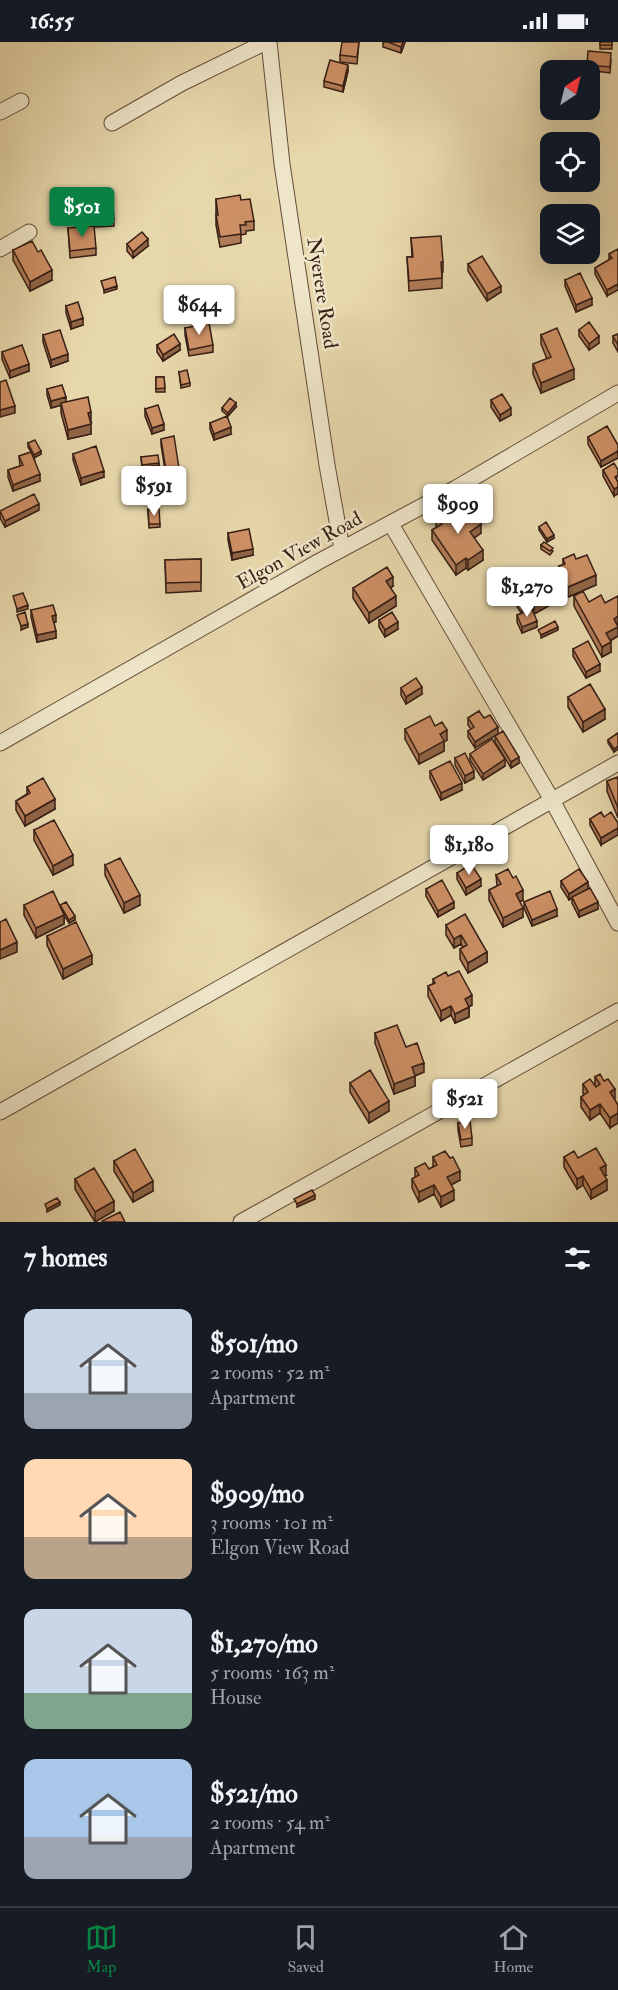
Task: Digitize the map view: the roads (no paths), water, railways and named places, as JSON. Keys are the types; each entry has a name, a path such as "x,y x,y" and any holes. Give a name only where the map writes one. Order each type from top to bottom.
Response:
{"street":[{"path":"112,123 182,83 268,42"},
{"name":"Nyerere Road","path":"268,42 284,176 342,549"},
{"path":"0,112 21,101"},
{"path":"0,249 29,232"},
{"name":"Elgon View Road","path":"0,743 342,549 391,524 618,393"},
{"path":"391,524 552,800 618,923"},
{"path":"0,1112 618,763"},
{"path":"241,1222 618,1011"}]}
